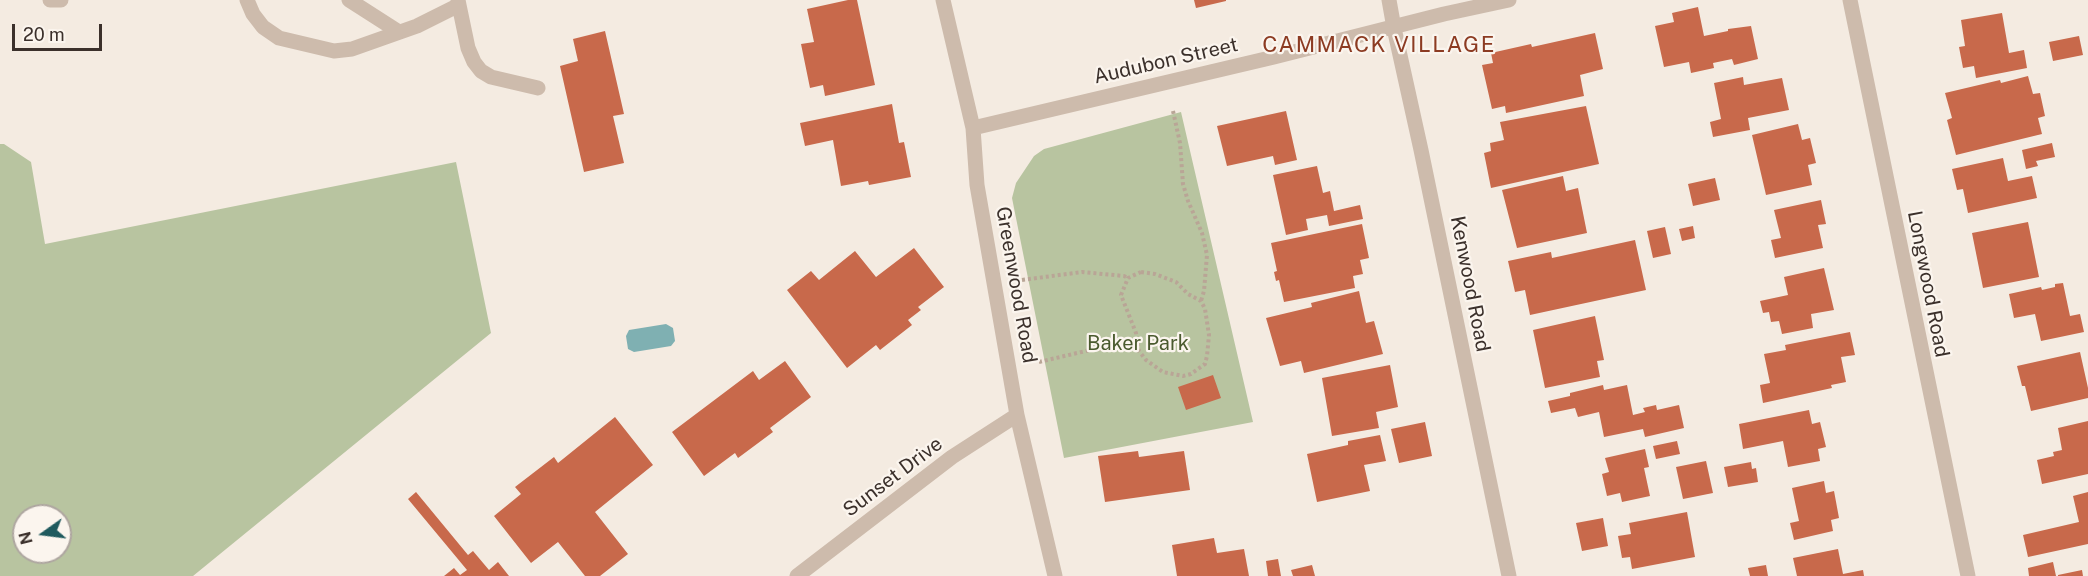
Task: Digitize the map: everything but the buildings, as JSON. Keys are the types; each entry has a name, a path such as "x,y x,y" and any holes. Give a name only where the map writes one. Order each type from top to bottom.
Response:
{"street":[{"path":"50,0 61,0"},
{"path":"247,0 253,14 263,27 279,38 322,50 352,50 376,42 417,26 459,3 468,48 481,71 491,77 538,88"},
{"path":"349,0 399,32"},
{"name":"Greenwood Road","path":"943,0 973,128 977,185 1017,415 1055,576"},
{"name":"Kenwood Road","path":"1389,0 1509,576"},
{"name":"Audubon Street","path":"973,128 1509,0"},
{"name":"Longwood Road","path":"1850,0 1968,576"},
{"name":"Sunset Drive","path":"797,576 952,457 1017,415"}],"path":[{"path":"1173,111 1180,143 1183,184 1202,233 1207,255 1201,301 1207,316 1209,347 1205,364 1199,370 1183,376 1163,372 1146,360 1138,346 1132,322 1122,299 1128,278 1141,272 1155,274 1176,282 1188,294 1201,301"},
{"path":"1022,280 1083,272 1128,278"},
{"path":"1038,362 1090,350 1138,346"}],"green space":[{"name":"Baker Park","path":"1181,112 1253,422 1064,458 1012,198 1016,183 1034,156 1044,149"},
{"path":"0,144 4,144 31,162 45,244 456,162 491,333 193,576 0,576"}],"water":[{"path":"666,324 673,328 675,341 671,346 634,352 628,349 626,336 629,330"}],"district":[{"name":"CAMMACK VILLAGE","path":"1379,45"}]}
